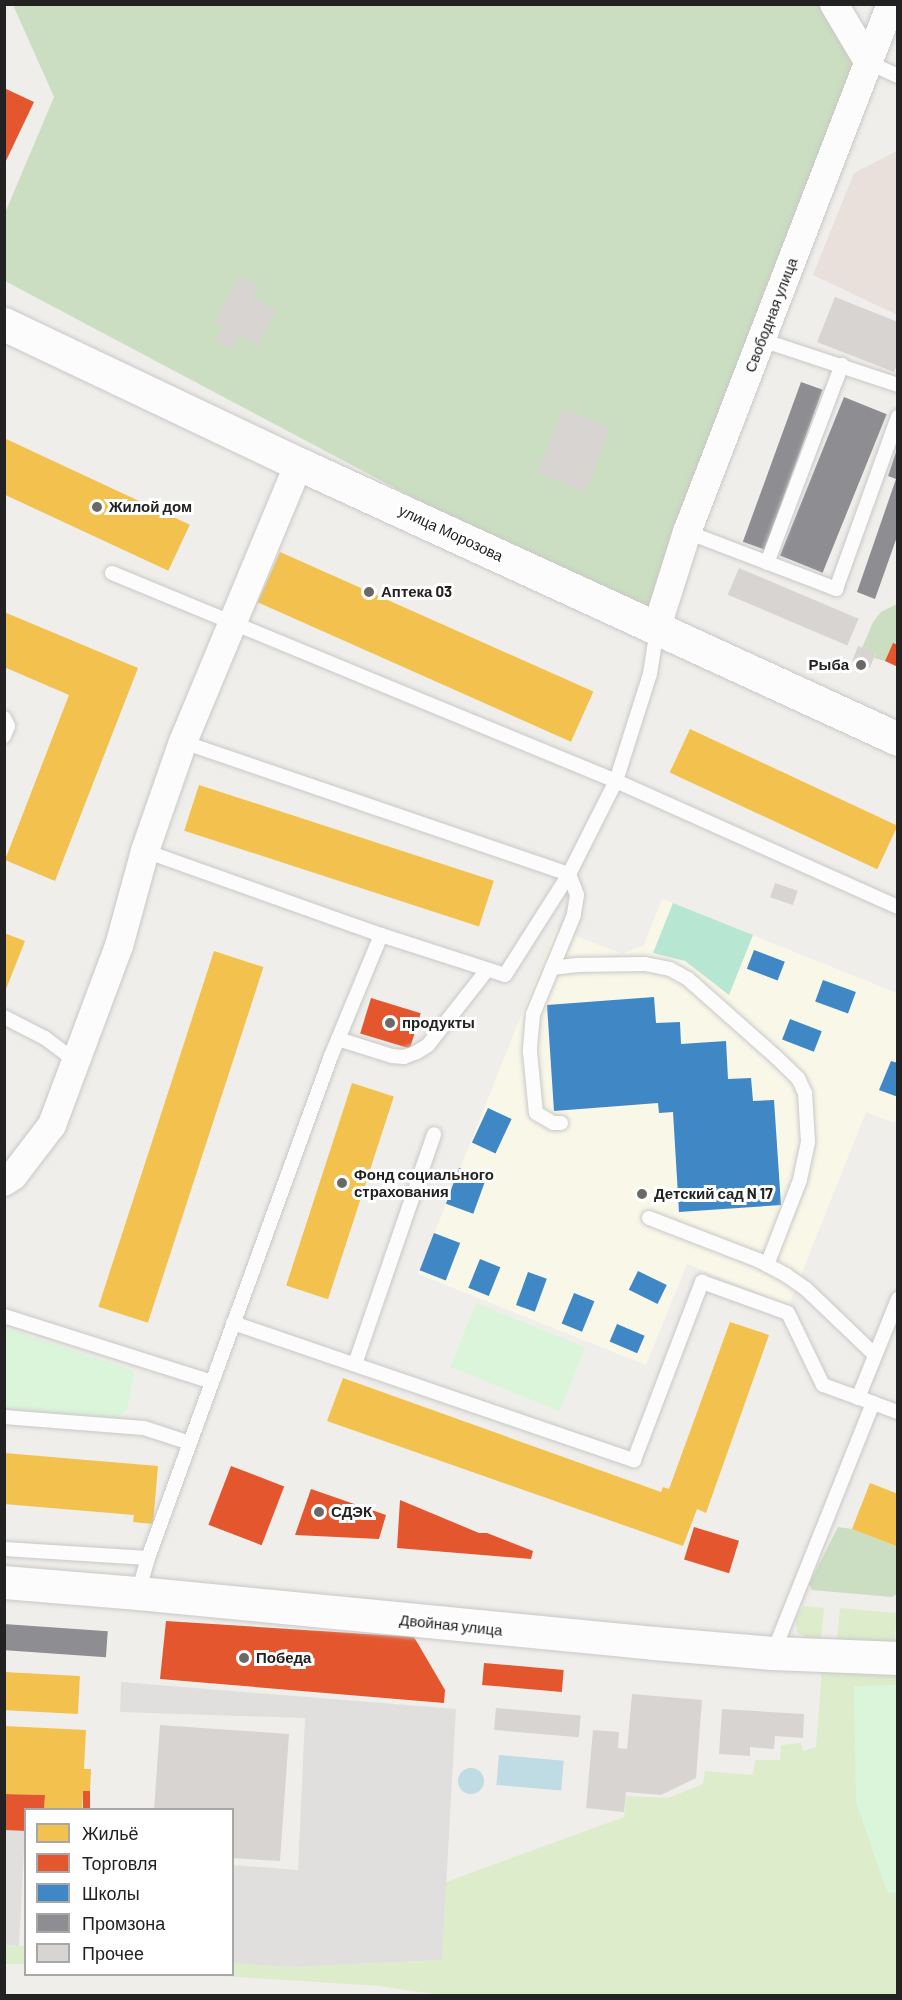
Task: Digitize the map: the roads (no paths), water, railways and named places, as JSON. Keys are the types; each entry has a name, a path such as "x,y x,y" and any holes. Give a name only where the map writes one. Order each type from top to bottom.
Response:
{"street":[{"path":"834,4 869,63"},
{"name":"Свободная улица","path":"657,627 687,532 891,4"},
{"name":"улица Морозова","path":"4,324 299,464 897,739"},
{"path":"4,1182 13,1176 52,1125 119,946 145,851 183,742 299,464"},
{"name":"Двойная улица","path":"4,1582 138,1593 532,1633 773,1653 897,1658"}],"lane":[{"path":"869,63 897,76"},
{"path":"762,340 897,385"},
{"path":"767,563 842,365"},
{"path":"687,532 836,589 897,417"},
{"path":"112,573 616,781 897,907"},
{"path":"145,851 505,975 569,874 616,781 650,674 657,627"},
{"path":"4,718 8,726 4,736"},
{"path":"183,742 569,874"},
{"path":"561,1123 553,1123 536,1113 530,1052 533,1014 574,915 577,895 569,874"},
{"path":"138,1593 148,1558 233,1323 338,1039 381,934"},
{"path":"552,968 645,964 670,969 688,979 798,1078 805,1093 808,1142 800,1180 767,1265"},
{"path":"338,1039 392,1056 404,1057 417,1052 428,1045 487,970"},
{"path":"4,1017 45,1038 75,1061"},
{"path":"355,1364 434,1134"},
{"path":"649,1218 767,1265 806,1289 875,1355"},
{"path":"233,1323 634,1460 702,1282 788,1313 824,1385 897,1412"},
{"path":"858,1398 897,1299"},
{"path":"4,1316 212,1382"},
{"path":"773,1653 873,1403"},
{"path":"4,1417 144,1428 190,1443"},
{"path":"4,1549 148,1558"}],"water":[{"path":"499,1755 564,1761 561,1791 496,1785"},
{"path":"471,1768 480,1772 484,1781 480,1790 471,1794 462,1790 458,1781 462,1772"}],"place":[{"name":"Жилой дом","path":"97,507"},
{"name":"Аптека 03","path":"369,592"},
{"name":"Рыба","path":"861,665"},
{"name":"продукты","path":"390,1023"},
{"name":"Фонд социального страхования","path":"342,1183"},
{"name":"Детский сад N 17","path":"642,1194"},
{"name":"СДЭК","path":"319,1512"},
{"name":"Победа","path":"244,1658"}]}
